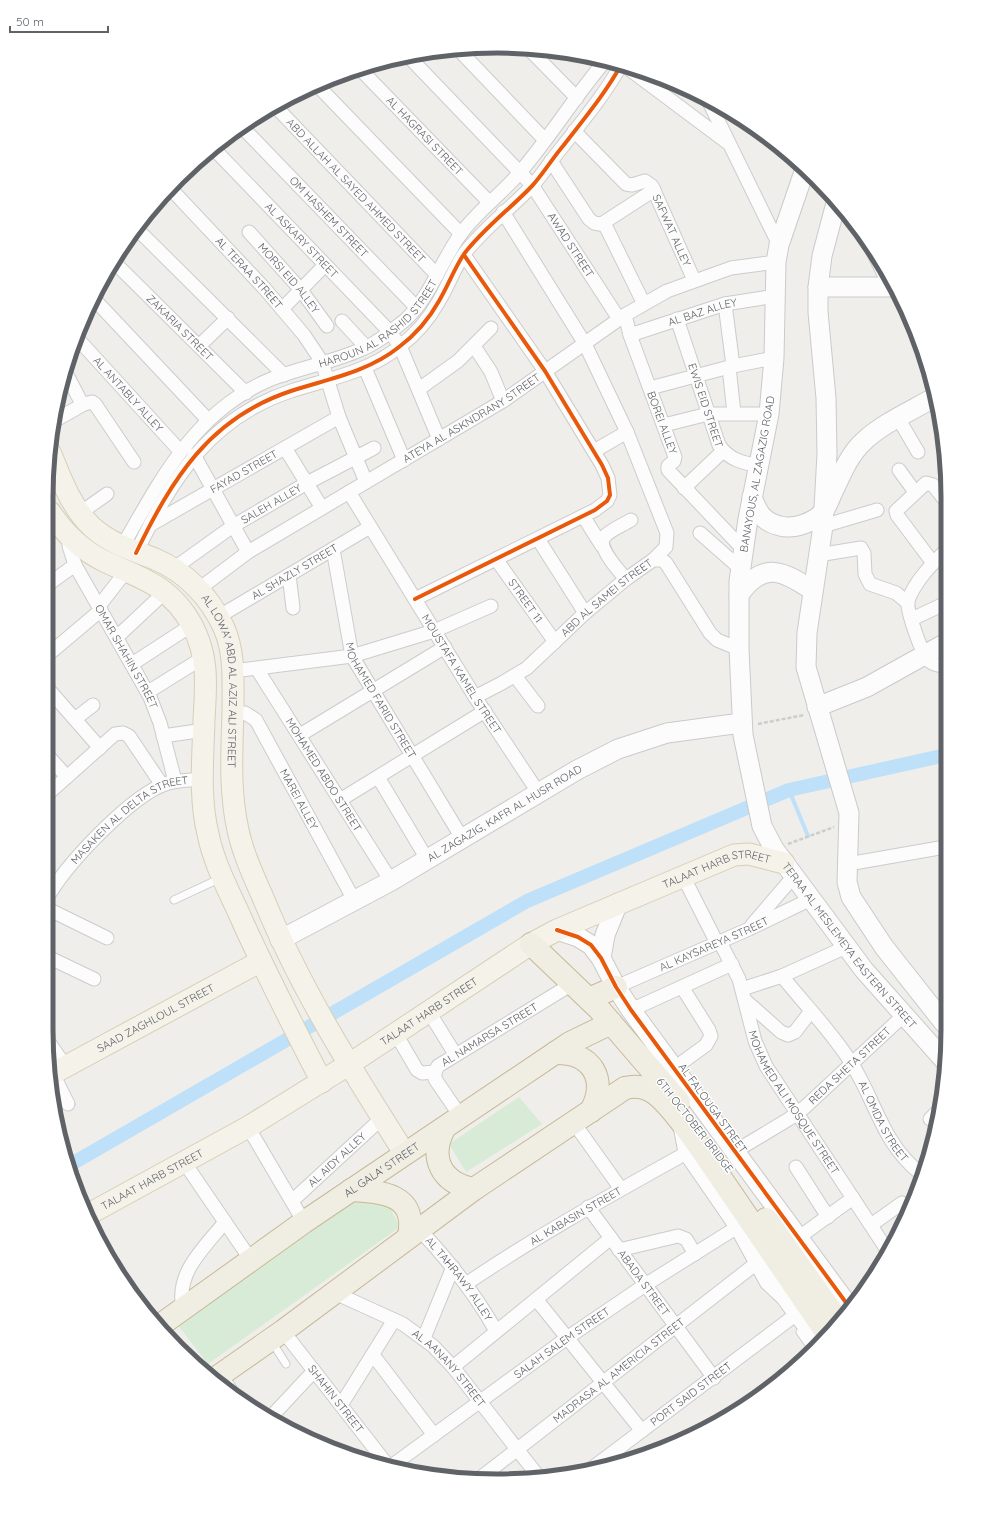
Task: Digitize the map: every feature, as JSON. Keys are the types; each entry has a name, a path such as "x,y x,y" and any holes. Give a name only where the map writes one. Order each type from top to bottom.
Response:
{"highway":[{"name":"6TH OCTOBER BRIDGE","path":"530,944 611,1023 686,1111 836,1317"},
{"path":"588,999 616,987"},
{"name":"AL GALA' STREET","path":"163,1323 304,1222 555,1053 570,1043 611,1023"},
{"path":"555,1053 568,1053 580,1057 590,1065 596,1076 599,1088 597,1100 582,1117"},
{"path":"220,1376 474,1189 625,1088 641,1087 656,1094 683,1126 729,1168"},
{"path":"453,1123 439,1139 437,1151 438,1162 444,1173 452,1181 462,1187 474,1189"},
{"name":"6TH OCTOBER BRIDGE","path":"729,1168 825,1330"},
{"path":"351,1190 391,1195 401,1201 408,1212 414,1233"}],"main road":[{"name":"BANAYOUS, AL ZAGAZIG ROAD","path":"762,826 742,728 739,649 739,595 743,549 769,414 774,358 777,253 803,175"},
{"path":"835,209 822,256 818,287 818,312 826,398 827,454 823,518 805,650 806,667 849,817 847,882 851,898 884,947 941,1019"},
{"path":"818,287 888,287"},
{"path":"823,518 854,452 864,441 898,418 930,400"},
{"name":"AL LOWA' ABD AL AZIZ ALI STREET","path":"55,463 70,498 80,513 92,527 128,557 184,611 200,641 207,673 202,780 204,811 210,841 223,877 261,961 322,1082"},
{"path":"752,497 758,513 770,523 783,527 798,526 823,518"},
{"name":"AL LOWA' ABD AL AZIZ ALI STREET","path":"53,516 70,537 86,550 104,561 128,557 155,559 173,569 199,589 218,617 230,645 233,671 231,779 234,807 244,852 280,940 337,1047 405,1154"},
{"path":"739,595 753,579 765,572 778,572 789,575 813,591"},
{"path":"819,713 941,646"},
{"name":"AL ZAGAZIG, KAFR AL HUSR ROAD","path":"280,940 391,880 595,759 642,740 667,734 742,728"},
{"path":"202,780 231,779"},
{"path":"204,811 234,807"},
{"name":"TERAA AL MESLEMEYA EASTERN STREET","path":"762,826 784,863 846,947 903,1016 940,1056"},
{"name":"TALAAT HARB STREET","path":"93,1212 248,1127 322,1082 396,1034 530,944 557,930 726,857 741,854 784,863"},
{"path":"601,958 605,935 618,903"},
{"name":"AL FALOUGA STREET","path":"557,930 585,940 601,958 616,987 673,1069 729,1168 798,1238 846,1303"},
{"name":"SAAD ZAGHLOUL STREET","path":"56,1072 261,961"},
{"path":"683,1126 688,1152 739,1226 769,1281 785,1296 816,1338"}],"street":[{"path":"463,54 545,140"},
{"path":"535,55 576,98"},
{"name":"AWAD STREET","path":"413,61 532,185 622,317"},
{"name":"HAROUN AL RASHID STREET","path":"128,557 166,469 208,420 246,393 269,380 366,347 390,332 416,307 461,234 489,202 521,172 576,98 602,66"},
{"name":"HAROUN AL RASHID STREET","path":"128,557 149,526 176,478 194,455 221,428 258,404 289,391 365,368 400,346 428,318 439,302 464,255 503,212 532,185 611,82 618,70"},
{"name":"AL HAGRASI STREET","path":"364,74 489,202"},
{"path":"640,77 730,144"},
{"path":"321,90 461,234"},
{"name":"ABD ALLAH AL SAYED AHMED STREET","path":"280,109 437,275"},
{"path":"712,109 730,144 777,253"},
{"name":"OM HASHEM STREET","path":"246,131 416,307"},
{"name":"SAFWAT ALLEY","path":"574,131 626,184 632,186 645,181 652,186 694,280"},
{"name":"AL ASKARY STREET","path":"217,153 390,332 400,346 439,439"},
{"path":"551,161 589,219 594,223 603,223 654,190"},
{"name":"AL TERAA STREET","path":"174,192 282,309 304,335 322,362"},
{"path":"503,212 585,344 627,432 667,533 666,547 653,560"},
{"path":"603,223 644,304"},
{"name":"MORSI EID ALLEY","path":"249,232 301,290 327,326"},
{"path":"141,233 284,375"},
{"name":"ATEYA AL ASKNDRANY STREET","path":"199,589 248,552 503,400 622,317 644,304 667,291 694,280 777,253"},
{"path":"415,599 595,510 606,501 610,495 608,478 594,451 545,371 464,255"},
{"path":"282,309 325,265"},
{"name":"ZAKARIA STREET","path":"118,266 246,393"},
{"name":"AL BAZ ALLEY","path":"630,335 725,304 776,296"},
{"path":"98,303 208,420"},
{"path":"725,304 734,413"},
{"name":"BOREI ALLEY","path":"622,317 675,457 674,461 668,466 668,470 743,549"},
{"path":"199,346 228,318"},
{"name":"EWIS EID STREET","path":"677,319 716,439 723,451 734,460 760,466"},
{"path":"342,321 366,347"},
{"path":"419,389 439,376 474,346 491,328"},
{"name":"AL ANTABLY ALLEY","path":"81,343 180,451"},
{"path":"474,346 491,372 503,400"},
{"path":"650,388 731,367 774,358"},
{"path":"322,362 326,380 339,418 366,482"},
{"path":"365,368 404,460"},
{"path":"69,379 84,404"},
{"path":"61,418 84,404 89,402 95,404 134,462"},
{"path":"664,425 708,414 769,414"},
{"name":"FAYAD STREET","path":"149,526 213,488 339,418"},
{"path":"898,418 918,452"},
{"path":"594,451 627,432"},
{"path":"285,448 322,508"},
{"name":"SALEH ALLEY","path":"173,569 234,526 307,483 374,448"},
{"path":"684,488 723,451"},
{"path":"194,455 248,552"},
{"path":"899,470 916,492"},
{"path":"933,563 896,513 897,509 926,483 933,485 941,495"},
{"name":"MOUSTAFA KAMEL STREET","path":"349,492 475,697 538,792"},
{"path":"80,513 107,494"},
{"path":"823,518 877,510"},
{"path":"583,516 602,546 626,579"},
{"path":"602,546 605,536 630,520"},
{"name":"AL SHAZLY STREET","path":"218,617 370,527"},
{"path":"700,533 741,569"},
{"name":"OMAR SHAHIN STREET","path":"70,537 69,546 75,565 148,692 155,710 176,781"},
{"path":"538,539 585,613"},
{"path":"818,555 861,548 864,553 865,574 870,584 896,593 908,603"},
{"name":"MOHAMED FARID STREET","path":"333,549 352,656 462,838"},
{"path":"941,555 933,563 911,594 908,603 924,655 936,665 941,666"},
{"path":"53,651 100,608 128,557"},
{"name":"STREET 11","path":"496,559 555,642"},
{"name":"ABD AL SAMEI STREET","path":"475,697 515,676 555,642 585,613 626,579 653,560 662,560 666,563 710,633 717,640 739,649"},
{"path":"53,581 75,565"},
{"path":"289,575 293,608"},
{"path":"117,637 165,592"},
{"path":"912,619 941,605"},
{"path":"233,671 352,656 434,630 491,606"},
{"path":"132,664 192,624"},
{"path":"300,735 445,648"},
{"path":"148,692 204,657"},
{"name":"MOHAMED ABDO STREET","path":"257,669 391,880"},
{"path":"515,676 538,706"},
{"path":"53,695 100,748"},
{"path":"75,719 93,705"},
{"path":"340,800 485,711"},
{"name":"MAREI ALLEY","path":"232,713 245,713 256,720 354,900"},
{"path":"163,736 204,730"},
{"path":"53,789 115,734 126,734 162,785"},
{"path":"53,761 67,777"},
{"path":"378,777 427,859"},
{"name":"MASAKEN AL DELTA STREET","path":"53,889 70,865 102,832 137,802 162,785 176,781 202,780"},
{"path":"848,864 941,848"},
{"path":"749,929 784,863"},
{"name":"MOHAMED ALI MOSQUE STREET","path":"683,876 718,943 732,964 744,995 758,1050 766,1066 796,1114 885,1246"},
{"name":"AL KAYSAREYA STREET","path":"616,987 718,943 811,899"},
{"path":"53,911 107,938"},
{"path":"810,1012 795,1032 788,1035 781,1032 744,995 846,947"},
{"path":"53,959 94,979"},
{"path":"631,1010 732,964"},
{"name":"AL OMDA STREET","path":"782,976 851,1063 893,1145 902,1157 918,1171"},
{"name":"AL NAMARSA STREET","path":"453,1123 437,1082 435,1072 438,1066 454,1054 572,984"},
{"path":"673,1069 706,1046 711,1036 709,1030 682,987"},
{"path":"429,1012 454,1054"},
{"name":"REDA SHETA STREET","path":"729,1168 796,1114 903,1016"},
{"path":"396,1034 417,1070 422,1072 435,1072"},
{"path":"56,1072 68,1104"},
{"path":"582,1117 621,1189"},
{"name":"AL AIDY ALLEY","path":"292,1201 382,1118"},
{"path":"248,1127 304,1222"},
{"name":"AL KABASIN STREET","path":"466,1284 508,1256 588,1207 688,1152"},
{"path":"184,1162 251,1260"},
{"path":"796,1167 828,1217"},
{"path":"798,1238 853,1198"},
{"path":"870,1225 902,1203"},
{"name":"ABADA STREET","path":"588,1207 714,1378"},
{"path":"183,1309 181,1294 187,1271 225,1222"},
{"name":"SALAH SALEM STREET","path":"396,1462 567,1338 645,1285 739,1226"},
{"name":"AL TAHRAWY ALLEY","path":"414,1233 453,1267 484,1309 496,1331"},
{"path":"620,1250 678,1236 686,1240 695,1254"},
{"path":"453,1367 611,1238"},
{"name":"MADRASA AL AMERICIA STREET","path":"486,1474 758,1262"},
{"path":"424,1338 453,1267"},
{"name":"AL AANANY STREET","path":"333,1292 394,1320 424,1338 453,1367 535,1472"},
{"path":"536,1299 642,1431"},
{"name":"PORT SAID STREET","path":"601,1461 714,1378 788,1316"},
{"path":"341,1405 394,1320"},
{"name":"SHAHIN STREET","path":"277,1335 314,1371 383,1459"},
{"path":"373,1355 434,1435"},
{"path":"274,1414 314,1371"}],"lane":[{"path":"174,900 223,877"},
{"path":"769,1281 776,1300"},
{"path":"788,1316 810,1345"},
{"path":"277,1335 286,1364"}],"path":[{"path":"742,728 819,713"},
{"path":"784,863 849,817"}],"green space":[{"path":"519,1097 542,1124 466,1172 449,1144"},
{"path":"360,1198 386,1200 400,1227 208,1364 177,1324"}],"waterway":[{"path":"74,1163 527,901 789,790 941,756"},
{"path":"789,790 808,836"}],"cycle path":[{"path":"136,553 164,500 179,476 196,454 215,435 237,417 262,403 291,391 347,374 374,363 387,356 416,332 435,308 464,254 480,236 536,181 601,97 618,70"},
{"path":"415,599 595,510 607,501 610,495 608,478 602,465 545,371 464,255"},
{"path":"557,930 578,937 591,945 601,958 616,987 631,1010 846,1303"}]}
